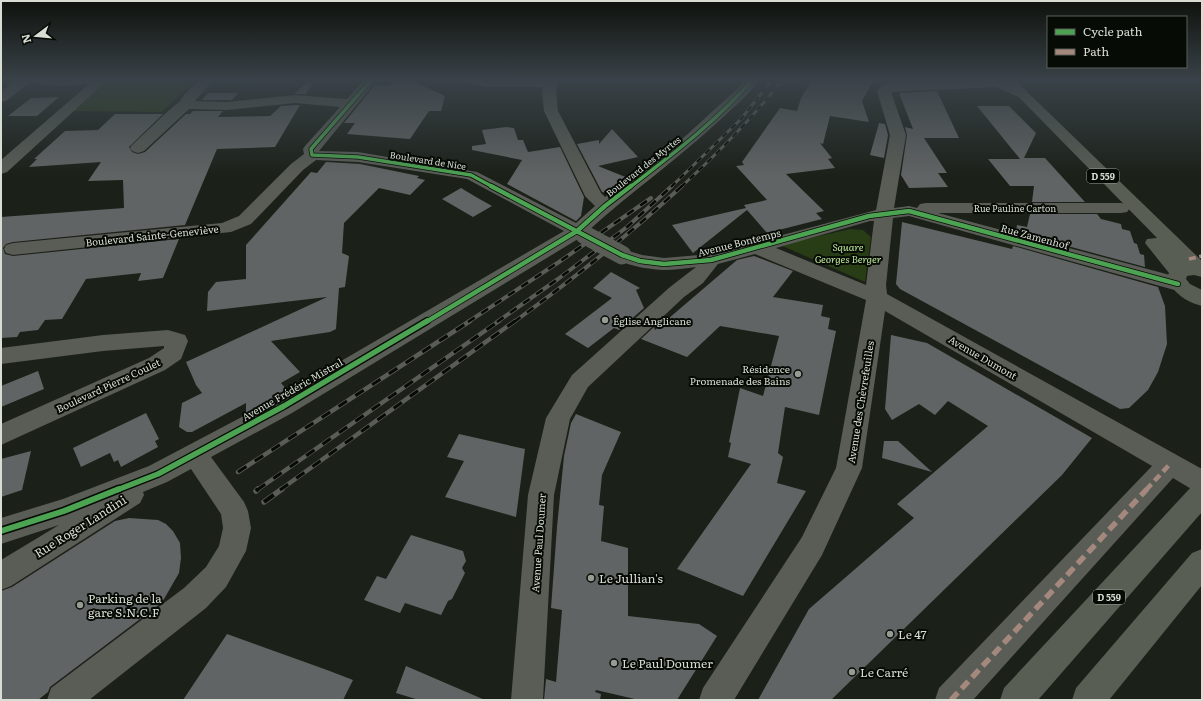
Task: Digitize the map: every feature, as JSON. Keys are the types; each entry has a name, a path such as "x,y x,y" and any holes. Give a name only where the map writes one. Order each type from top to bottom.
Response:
{"main road":[{"name":"D 559","path":"1030,112 1121,208 1179,278"},
{"name":"D 559","path":"1040,112 1202,271"},
{"path":"1201,300 1190,293 1179,278 1185,270 1202,271"},
{"name":"D 559","path":"1016,700 1202,494"},
{"path":"1088,700 1202,563"}],"street":[{"path":"1,169 65,112"},
{"path":"138,148 176,112"},
{"path":"312,155 311,149 343,112"},
{"path":"551,112 557,127 594,196 605,206"},
{"name":"Boulevard des Myrtes","path":"581,233 605,206 685,144 720,112"},
{"name":"Avenue des Chèvrefeuilles","path":"715,700 812,546 849,468 877,297 876,285 885,206 898,135 891,112"},
{"name":"Boulevard de Nice","path":"312,155 358,157 471,175 581,233"},
{"name":"Boulevard Sainte-Geneviève","path":"13,249 225,228 245,220 297,167 312,155"},
{"path":"1003,236 1005,207"},
{"name":"Rue Pauline Carton","path":"909,211 919,209 1005,207 1121,208"},
{"name":"Rue Zamenhof","path":"885,214 909,211 1003,236 1179,278"},
{"name":"Avenue Bontemps","path":"581,233 622,255 640,261 664,264 711,260 869,216 885,214"},
{"name":"Avenue Frédéric Mistral","path":"1,531 64,511 158,474 284,406 581,233"},
{"name":"Avenue Dumont","path":"757,248 776,254 877,297 1202,482"},
{"name":"Avenue Paul Doumer","path":"527,700 540,495 558,418 580,381 676,292 692,282 707,267 711,260"},
{"path":"664,264 676,292"},
{"name":"Boulevard Pierre Coulet","path":"1,356 103,343 168,338 177,341 173,353 157,364 1,435"},
{"path":"63,700 195,598 216,577 232,551 237,528 234,511 201,463 193,454"},
{"path":"951,700 1170,464"},
{"name":"Rue Roger Landini","path":"1,576 143,487 158,474"}],"green space":[{"name":"Square Georges Berger","path":"850,229 863,230 871,237 865,282 780,245"}],"building":[{"path":"13,112 42,112 37,116 8,116"},
{"path":"192,112 222,112 218,117 270,116 275,112 296,112 275,147 217,149 185,225 13,242 6,244 3,248 5,254 13,256 179,239 163,278 138,281 141,273 86,279 62,319 45,320 38,330 20,332 17,337 1,338 1,217 124,208 123,180 88,181 101,162 29,167 37,159 34,159 65,131 98,130 115,114 163,114 129,147 132,152 138,154 145,152 186,114 190,114"},
{"path":"353,112 429,112 410,139 347,134 355,123 344,123"},
{"path":"777,112 866,112 869,122 830,116 823,144 820,143 832,158 828,159 835,168 786,174 824,211 816,213 822,219 767,233 747,210 693,253 672,225 746,208 744,205 767,200 736,166 744,165 742,162"},
{"path":"906,112 947,112 959,138 924,138 947,173 938,173 948,187 909,188 901,175 907,135 905,127 913,129"},
{"path":"982,112 1015,112 1036,133 1024,158 1045,158 1085,202 1032,202 1034,186 1010,186 988,159 1020,159"},
{"path":"879,123 885,124 888,135 884,158 870,155"},
{"path":"506,127 514,128 518,140 523,140 528,152 560,147 584,197 581,216 576,221 507,184 522,160 472,150 472,146 486,144 482,130"},
{"path":"612,129 638,157 598,166 628,178 607,193 602,192 577,144 599,140 599,144"},
{"path":"326,162 360,164 419,176 417,178 425,180 410,195 379,188 344,223 342,253 349,256 345,287 339,288 336,329 330,332 271,341 300,372 281,383 288,391 246,413 246,403 192,432 187,432 179,427 182,403 202,393 196,385 186,362 327,297 207,311 208,292 216,282 246,279 246,245 311,172 317,173"},
{"path":"461,188 492,206 473,217 442,199"},
{"path":"1030,214 1097,214 1101,219 1121,224 1122,229 1130,231 1134,243 1137,244 1140,254 1144,255 1145,267 1016,232 1017,225 1027,227"},
{"path":"902,222 1012,249 1013,246 1158,287 1165,306 1167,344 1158,372 1148,390 1129,408 1120,409 900,289 896,284"},
{"path":"754,256 793,271 773,297 823,305 821,316 830,318 828,329 836,331 819,415 785,407 778,453 783,457 777,483 806,491 743,596 677,569 751,464 728,457 731,443 729,442 740,388 763,396 779,336 720,326 687,357 641,339 654,327 655,330 737,260"},
{"name":"Église Anglicane","path":"611,272 640,288 636,290 644,308 619,330 614,328 588,348 565,334 612,298 593,288"},
{"path":"891,335 927,343 1092,438 1062,475 831,700 758,700 809,609 914,518 897,504 988,426 948,401 935,415 919,404 892,420 885,409"},
{"path":"38,371 44,389 1,407 1,386"},
{"path":"146,413 159,439 155,441 158,447 121,467 118,460 114,462 110,453 81,467 73,448"},
{"path":"576,414 621,432 602,475 599,505 604,506 601,541 628,548 628,616 699,624 717,636 677,700 639,700 596,690 595,692 601,694 600,700 544,700 546,679 556,682 562,610 551,608 557,527 564,456 571,423"},
{"path":"459,434 525,449 516,517 445,497 464,461 447,457"},
{"path":"884,441 898,441 932,472 882,458"},
{"path":"31,451 22,490 1,497 1,459"},
{"name":"Parking de la gare S.N.C.F","path":"129,518 158,520 166,524 173,531 180,543 181,558 179,573 164,599 160,604 50,687 48,692 38,700 1,700 1,591 12,587 115,521"},
{"path":"411,535 463,551 466,561 462,568 465,573 452,599 448,601 441,615 405,603 400,613 364,600 377,576 386,579"},
{"path":"227,634 353,680 343,700 183,700"},
{"path":"406,666 485,700 419,700 396,693"}],"railway":[{"path":"671,187 747,112"},
{"path":"681,187 756,112"},
{"path":"497,322 558,279 627,227 672,186"},
{"path":"514,322 558,290 642,222 682,186"},
{"path":"468,322 559,262 651,198"},
{"path":"238,472 470,321"},
{"path":"257,490 499,321"},
{"path":"280,490 515,321"},
{"path":"264,502 282,489"}],"marked path":[{"path":"1189,259 1202,256"},
{"path":"951,700 1170,464"}],"cycle path":[{"path":"343,112 311,149 312,155 358,157 471,175 622,255 640,261 664,264 711,260 869,216 909,211 1178,284"},
{"path":"1,531 64,511 158,474 284,406 577,231 605,206 685,144 720,112"}],"place":[{"name":"Église Anglicane","path":"605,320"},
{"name":"Résidence Promenade des Bains","path":"798,374"},
{"name":"Le Jullian's","path":"591,578"},
{"name":"Parking de la gare S.N.C.F","path":"80,605"},
{"name":"Le 47","path":"890,634"},
{"name":"Le Paul Doumer","path":"614,663"},
{"name":"Le Carré","path":"852,672"}]}
